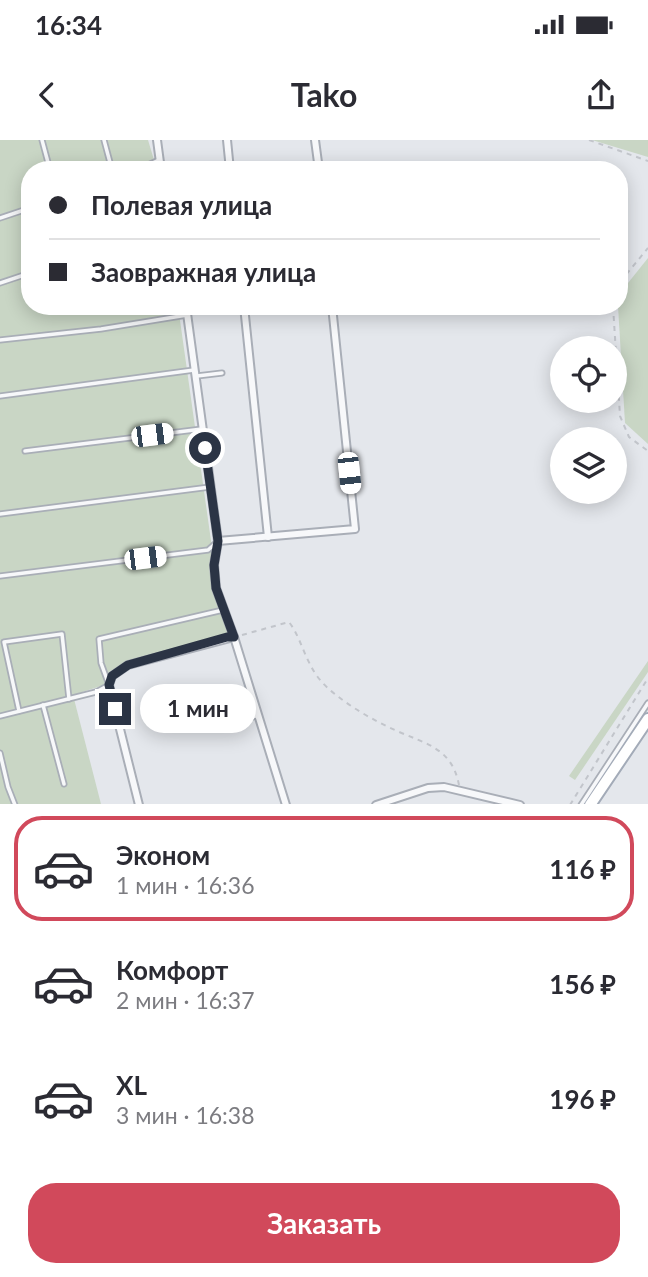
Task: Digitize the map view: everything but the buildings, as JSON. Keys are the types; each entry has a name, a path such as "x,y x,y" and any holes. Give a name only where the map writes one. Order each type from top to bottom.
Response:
{"main road":[{"path":"590,804 648,719"}],"street":[{"path":"157,140 159,160"},
{"path":"227,140 229,161"},
{"path":"316,140 317,161"},
{"path":"187,315 218,541 214,565 216,588 286,804"},
{"path":"245,315 268,537"},
{"path":"218,541 355,529 333,315"},
{"path":"139,804 109,685 112,676 128,665 234,637"},
{"path":"376,804 428,788 459,789 520,804"}],"lane":[{"path":"42,140 48,161"},
{"path":"104,140 110,161"},
{"path":"0,218 21,211"},
{"path":"0,283 21,276"},
{"path":"0,340 101,329 181,315"},
{"path":"0,396 194,373 222,373"},
{"path":"25,451 202,429"},
{"path":"0,514 209,487"},
{"path":"0,576 208,550 218,541"},
{"path":"0,716 96,692 109,685 101,663 99,639 223,610"},
{"path":"19,711 4,642 62,634 69,699"},
{"path":"581,804 648,703"},
{"path":"43,705 64,784"},
{"path":"221,728 258,715"},
{"path":"0,753 15,804"}],"path":[{"path":"589,140 648,161"},
{"path":"628,272 648,248"},
{"path":"614,315 620,416 629,436 648,451"},
{"path":"234,637 289,622 322,682 355,709 396,731 430,744 445,755 457,775 459,789"},
{"path":"570,804 648,678"}],"green space":[{"path":"0,140 148,140 154,161 21,161 21,315 179,315 213,555 211,580 228,633 110,671 104,685 73,695 101,804 0,804"},
{"path":"592,140 648,140 648,157"},
{"path":"648,258 648,444 625,423 627,336 620,336 619,315 628,315 628,283"},
{"path":"648,661 648,672 575,780 569,776"}],"route":[{"path":"115,709 109,685 117,671 128,665 234,637 216,588 214,565 218,541 205,448"}]}
